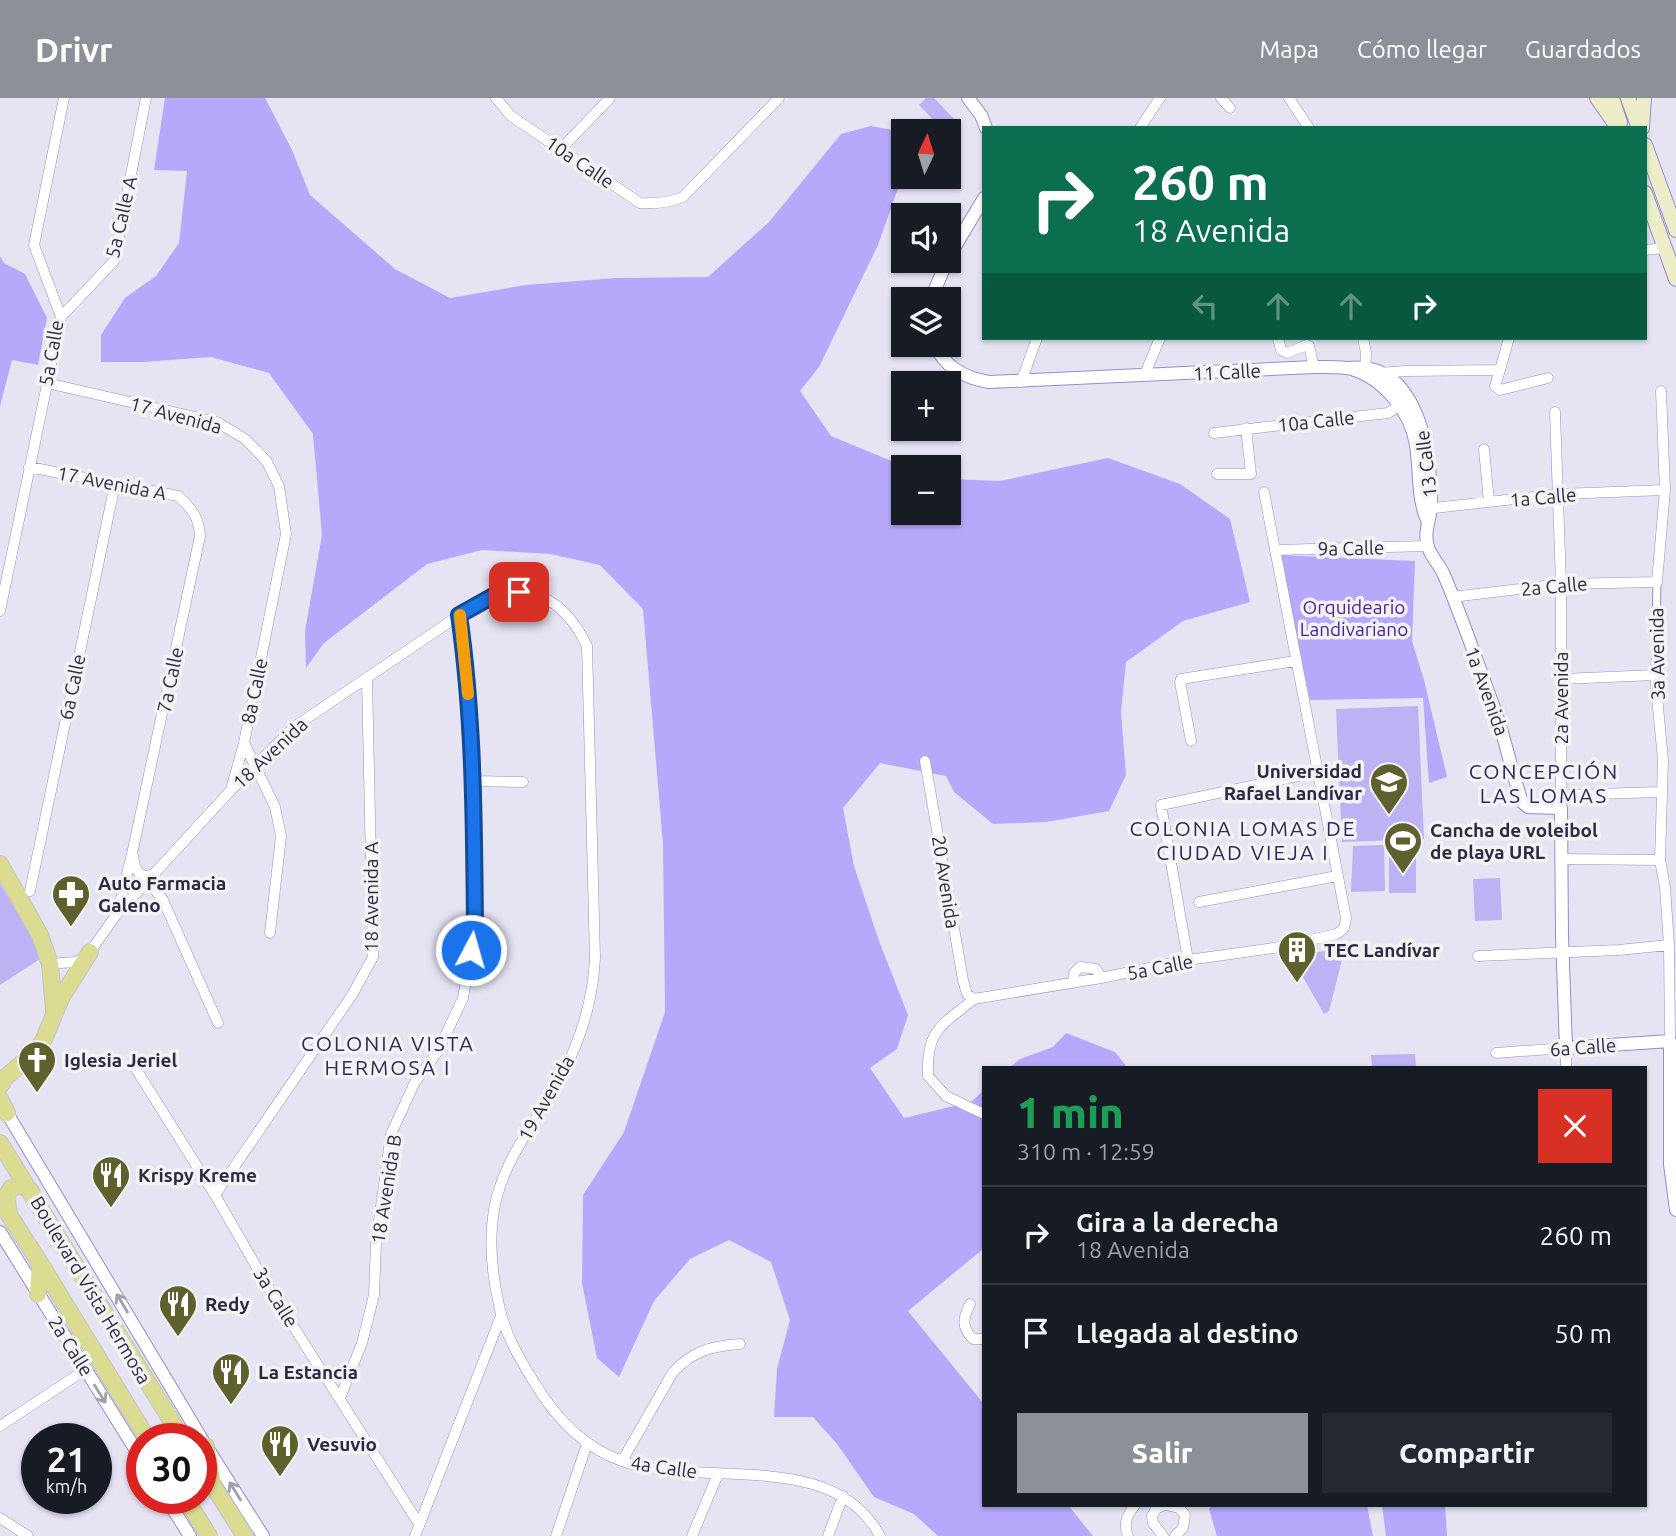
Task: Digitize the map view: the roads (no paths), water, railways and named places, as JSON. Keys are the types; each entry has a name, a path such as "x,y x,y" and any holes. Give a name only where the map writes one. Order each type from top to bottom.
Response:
{"main road":[{"path":"1597,98 1618,126"},
{"path":"1612,98 1619,126"},
{"path":"1628,98 1639,126"},
{"path":"1640,126 1644,98"},
{"path":"1647,150 1676,230"},
{"path":"1647,198 1676,279"},
{"path":"0,864 43,942 60,963 61,998"},
{"path":"43,942 52,976 54,1014"},
{"path":"2,1080 37,1049 61,998 90,952"},
{"name":"Boulevard Vista Hermosa","path":"0,1143 173,1423"},
{"path":"9,1216 6,1200 8,1190 17,1185 31,1191"},
{"name":"Boulevard Vista Hermosa","path":"0,1201 141,1423"},
{"path":"38,1294 40,1263"},
{"path":"146,1423 142,1415 143,1409 149,1406 157,1410 165,1423"},
{"path":"217,1491 245,1536"},
{"path":"195,1514 209,1536"}],"street":[{"name":"5a Calle","path":"0,611 61,317 34,245 64,98"},
{"name":"5a Calle A","path":"61,317 114,261 146,98"},
{"name":"10a Calle","path":"496,98 511,116 640,203 667,203 683,197 779,98"},
{"path":"561,149 610,98"},
{"path":"968,98 981,115 985,126"},
{"path":"1141,126 1160,98"},
{"path":"1221,98 1230,107"},
{"path":"1289,98 1308,126"},
{"path":"961,237 982,201"},
{"path":"1647,250 1665,248"},
{"path":"1021,382 1036,340"},
{"path":"1144,376 1159,340"},
{"path":"1278,340 1281,350 1287,353 1309,346 1314,367"},
{"path":"1363,340 1365,370"},
{"path":"1508,340 1495,386 1500,390 1548,378"},
{"name":"11 Calle","path":"942,357 967,377 989,382 1314,367 1365,370"},
{"name":"13 Calle","path":"1365,370 1374,368 1394,381 1421,422 1427,546"},
{"name":"13 Calle","path":"1365,370 1383,386 1399,406 1412,431 1427,512"},
{"path":"1381,373 1500,370"},
{"name":"17 Avenida","path":"47,383 217,422 245,439 256,450 267,462 279,486"},
{"path":"1399,406 1403,391"},
{"name":"3a Avenida","path":"1661,391 1665,490 1657,582 1655,675 1663,760 1660,860 1670,945 1670,1164 1676,1210"},
{"name":"10a Calle","path":"1214,433 1388,413 1399,406"},
{"name":"2a Avenida","path":"1555,412 1562,584 1560,859 1566,1066"},
{"path":"1217,474 1251,474 1245,428"},
{"path":"1484,449 1489,502"},
{"name":"17 Avenida A","path":"29,467 178,496 191,508"},
{"name":"6a Calle","path":"30,891 114,484"},
{"name":"8a Calle","path":"270,933 281,836 275,807 244,743 286,534 279,486"},
{"name":"1a Calle","path":"1427,512 1560,494 1665,490"},
{"path":"1199,902 1337,876 1264,492"},
{"name":"7a Calle","path":"117,915 200,536 199,520 191,508"},
{"name":"9a Calle","path":"1275,550 1427,546"},
{"name":"1a Avenida","path":"1427,546 1445,576 1504,734 1522,802 1528,807 1561,802"},
{"name":"2a Calle","path":"1452,597 1562,584 1657,582"},
{"name":"18 Avenida","path":"90,952 117,915 232,789 294,727 459,615 493,596 509,592 527,592 561,607"},
{"name":"19 Avenida","path":"501,1316 493,1278 491,1240 496,1199 513,1157 572,1055 593,988 595,958 587,646 577,626 561,607"},
{"name":"18 Avenida B","path":"340,1398 362,1343 374,1295 376,1243 391,1134 415,1083 438,1051 463,998 475,928 474,781 467,672 459,615"},
{"path":"1191,741 1181,679 1295,661"},
{"path":"1562,679 1655,675"},
{"name":"18 Avenida A","path":"215,1195 352,995 373,957 367,678"},
{"path":"232,789 244,743"},
{"name":"20 Avenida","path":"925,761 964,980 967,994 974,999"},
{"path":"1188,960 1161,805 1317,772"},
{"path":"474,781 523,782"},
{"path":"1561,802 1661,792"},
{"path":"132,854 136,871 152,878 218,1023"},
{"path":"1560,859 1660,860"},
{"name":"5a Calle","path":"974,999 1101,978 1188,960 1274,948 1337,934 1344,928 1346,918 1337,876"},
{"path":"1478,956 1670,945"},
{"path":"60,963 76,962 90,952"},
{"path":"974,999 942,1024 933,1036 927,1058 928,1076 946,1096 982,1113"},
{"name":"6a Calle","path":"1496,1053 1670,1041"},
{"name":"3a Calle","path":"136,1069 215,1195 267,1285 419,1524"},
{"path":"2,1107 192,1423"},
{"name":"2a Calle","path":"0,1232 126,1435"},
{"path":"970,1304 963,1319 964,1326 973,1339 982,1339"},
{"path":"415,1536 501,1316"},
{"name":"4a Calle","path":"501,1316 521,1361 544,1399 571,1432 587,1444 622,1461 669,1470 772,1477 815,1484 843,1496 874,1524 880,1536"},
{"path":"622,1461 673,1372 682,1362 703,1349 740,1344"},
{"path":"0,1426 85,1370"},
{"path":"556,1536 587,1444"},
{"path":"217,1463 263,1536"},
{"path":"692,1536 718,1474"},
{"path":"828,1536 843,1496"},
{"path":"1128,1536 1126,1521 1133,1507"},
{"path":"1161,1507 1154,1511 1152,1517 1153,1523 1163,1536"},
{"path":"1174,1507 1185,1515 1183,1528 1175,1536"},
{"path":"176,1514 190,1536"},
{"path":"0,1518 28,1536"}],"place":[{"name":"Universidad Rafael Landívar","path":"1389,816"},
{"name":"Cancha de voleibol de playa URL","path":"1403,875"},
{"name":"Auto Farmacia Galeno","path":"71,928"},
{"name":"TEC Landívar","path":"1297,984"},
{"name":"Iglesia Jeriel","path":"37,1094"},
{"name":"Krispy Kreme","path":"111,1209"},
{"name":"Redy","path":"178,1338"},
{"name":"La Estancia","path":"231,1406"},
{"name":"Vesuvio","path":"280,1478"}],"district":[{"name":"CONCEPCIÓN LAS LOMAS","path":"1544,784"},
{"name":"COLONIA LOMAS DE CIUDAD VIEJA I","path":"1243,841"},
{"name":"COLONIA VISTA HERMOSA I","path":"388,1056"}],"park label":[{"name":"Orquideario Landivariano","path":"1354,618"}]}
